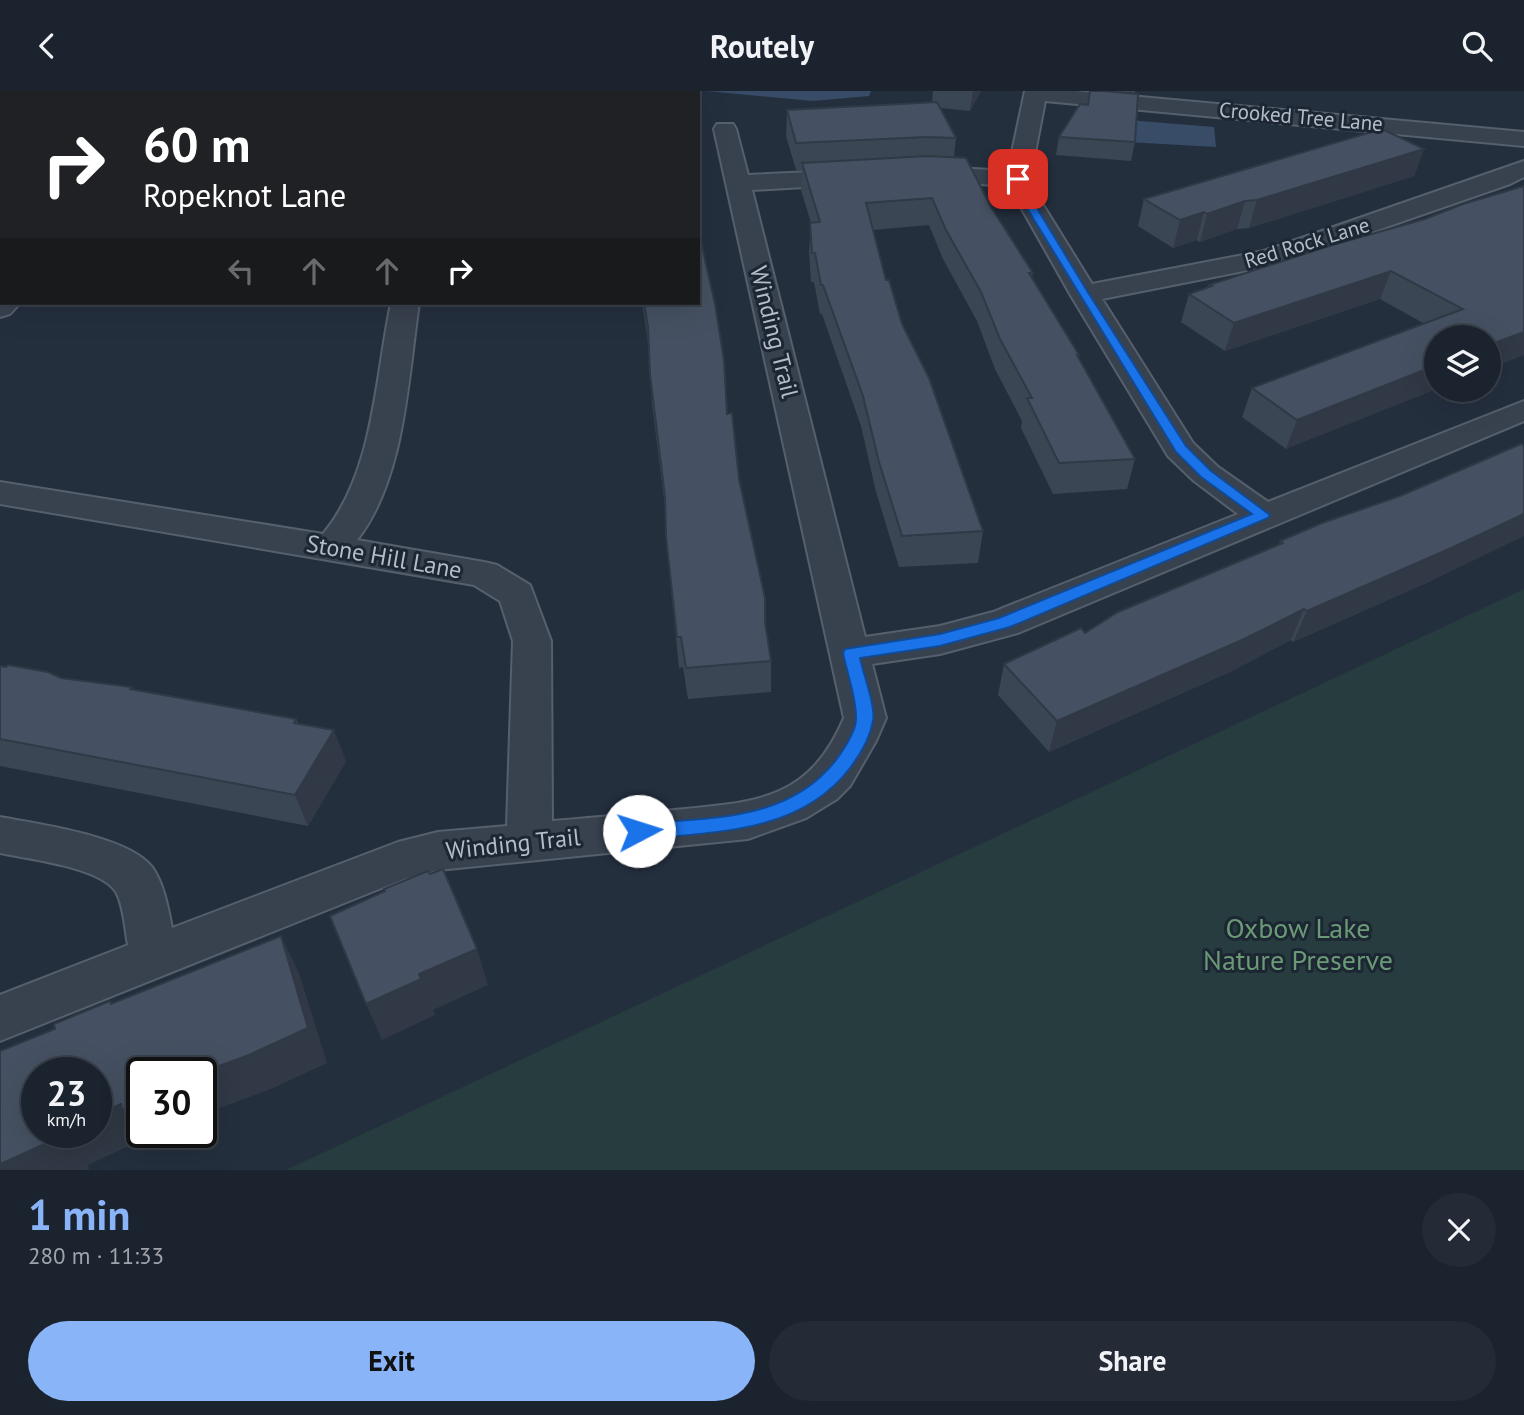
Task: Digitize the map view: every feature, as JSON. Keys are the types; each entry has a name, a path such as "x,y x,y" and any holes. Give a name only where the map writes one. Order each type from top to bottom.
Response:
{"street":[{"name":"Crooked Tree Lane","path":"1036,92 1524,139"},
{"path":"1036,92 1018,179 1027,200 1180,449 1206,474 1263,515"},
{"name":"Winding Trail","path":"0,1017 398,861 438,851 748,821 793,807 830,782 853,751 865,718 725,129"},
{"name":"Red Rock Lane","path":"1084,294 1270,258 1501,179 1524,168"},
{"path":"738,183 925,173 1018,179"},
{"path":"331,548 353,521 368,492 379,457 405,305"},
{"path":"851,653 940,640 1004,623 1524,410"},
{"name":"Stone Hill Lane","path":"0,493 484,575 517,594 532,641 529,842"},
{"path":"0,835 94,855 120,868 136,882 154,956"}],"green space":[{"name":"Oxbow Lake Nature Preserve","path":"1524,589 1524,1170 286,1170"}],"water":[{"path":"707,91 871,91 869,96 813,101"},
{"path":"1128,120 1214,127 1216,147 1127,142"}],"building":[{"path":"1090,91 1138,94 1135,142 1059,137 1080,104 1088,105"},
{"path":"937,102 956,138 796,143 787,110"},
{"path":"1382,129 1424,149 1257,200 1180,220 1144,199"},
{"path":"928,156 966,158 991,207 1033,273 1029,273 1079,355 1135,459 1059,463 1027,398 1032,398 1000,339 981,292 946,230 932,198 866,203 886,280 889,280 902,324 929,378 983,531 902,536 879,462 863,396 821,285 815,253 812,253 810,223 820,222 802,163"},
{"path":"1524,186 1524,332 1501,341 1501,325 1424,325 1424,370 1297,420 1252,388 1463,309 1391,271 1234,323 1189,294 1329,246 1425,219 1463,204"},
{"path":"700,237 724,360 727,414 732,413 739,479 765,598 765,622 771,661 686,668 681,637 677,637 666,537 665,497 650,374 644,305 700,305"},
{"path":"1521,444 1524,446 1524,514 1307,611 1304,609 1242,640 1057,721 1004,664 1081,628 1085,633 1118,612 1283,543 1280,541 1322,523 1400,496"},
{"path":"0,666 48,672 61,678 131,687 130,689 296,719 294,723 334,730 295,795 0,739"},
{"path":"443,869 477,949 419,974 421,979 366,1004 330,916 385,891 384,889 428,871 430,874"},
{"path":"281,936 308,1028 217,1067 217,1057 126,1057 126,1108 122,1110 121,1104 112,1108 112,1057 21,1057 21,1148 36,1148 0,1164 0,1051 55,1029 54,1024 110,1001 111,1004"}],"route":[{"path":"639,831 748,821 793,807 830,782 853,751 865,718 851,653 940,640 1004,623 1263,515 1206,474 1180,449 1027,200 1018,179"}]}
